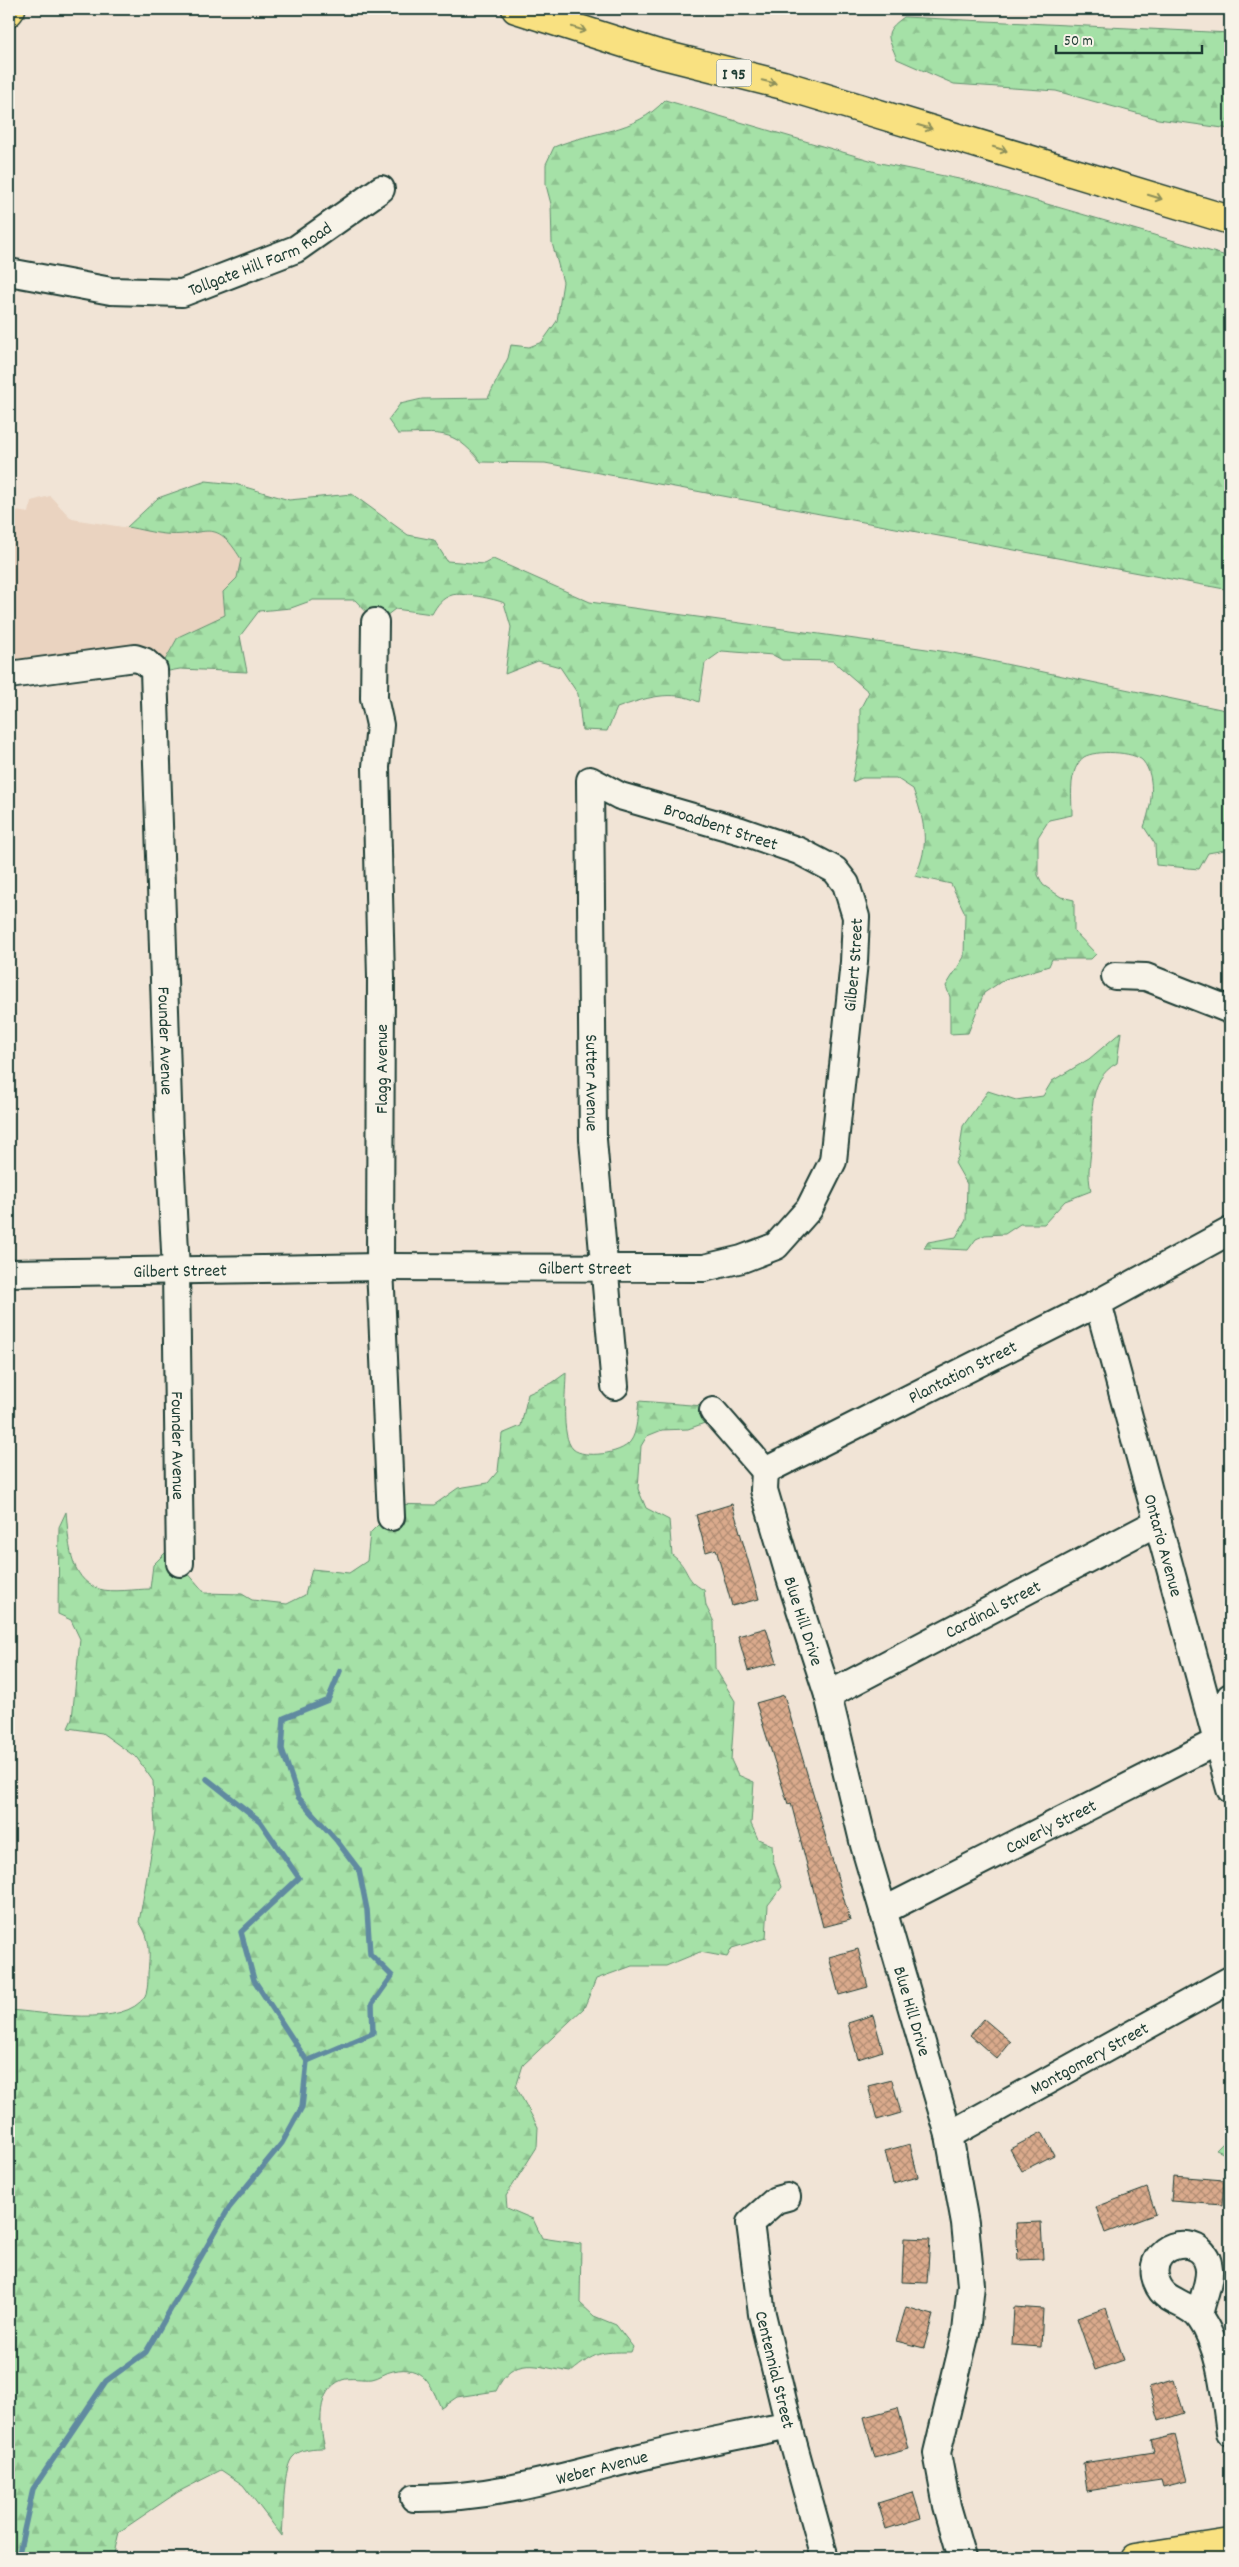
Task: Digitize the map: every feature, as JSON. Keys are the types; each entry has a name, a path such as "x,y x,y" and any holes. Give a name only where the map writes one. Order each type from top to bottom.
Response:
{"main road":[{"name":"I 95","path":"516,9 655,53 811,94 1230,220"},
{"path":"1135,2558 1230,2543"}],"street":[{"name":"Tollgate Hill Farm Road","path":"9,272 111,291 182,293 296,249 381,188"},
{"name":"Flagg Avenue","path":"375,622 374,698 380,725 376,767 381,978 380,1268 391,1517"},
{"name":"Founder Avenue","path":"9,675 135,658 144,661 154,670 169,1125 176,1270 180,1563"},
{"name":"Broadbent Street","path":"590,780 620,796 732,828 799,851 835,870 846,884"},
{"name":"Sutter Avenue","path":"590,780 593,1140 615,1386"},
{"name":"Gilbert Street","path":"9,1273 380,1268 704,1268 742,1259 776,1246 809,1208 833,1162 854,962 856,917 846,884"},
{"path":"1115,976 1146,977 1230,1010"},
{"name":"Plantation Street","path":"765,1471 1226,1239"},
{"name":"Ontario Avenue","path":"1098,1303 1230,1789"},
{"path":"713,1411 765,1471"},
{"name":"Blue Hill Drive","path":"765,1471 764,1490 828,1695 864,1845 949,2135 965,2223 971,2285 966,2332 937,2453 947,2506 962,2558"},
{"name":"Cardinal Street","path":"828,1695 1158,1522"},
{"path":"1216,1736 1230,1697"},
{"name":"Caverly Street","path":"883,1911 1216,1736"},
{"name":"Montgomery Street","path":"949,2135 1230,1980"},
{"name":"Centennial Street","path":"787,2197 776,2200 750,2223 762,2314 789,2425 826,2558"},
{"path":"1199,2317 1220,2368 1230,2432"},
{"name":"Weber Avenue","path":"414,2498 453,2498 536,2484 642,2456 789,2425"}],"shaded area":[{"path":"50,496 72,519 167,534 213,530 230,541 241,560 237,578 223,592 225,616 178,637 158,673 135,669 9,682 9,510 29,513 31,501"}],"green space":[{"path":"904,17 1230,33 1230,129 1158,119 1056,91 954,84 897,59 889,40 889,35 892,27"},
{"path":"665,100 880,163 964,180 1230,257 1230,590 545,463 481,462 471,451 453,438 435,434 398,434 388,420 400,404 422,399 488,398 508,358 511,345 529,347 542,342 557,321 563,282 552,243 551,204 546,185 546,164 554,147 627,125 653,111"},
{"path":"206,481 235,484 289,500 352,494 408,535 434,540 447,561 484,564 493,559 590,602 948,652 1230,711 1230,849 1208,853 1199,869 1156,865 1155,844 1144,827 1149,811 1151,784 1150,776 1143,761 1123,753 1097,753 1084,757 1077,766 1073,778 1072,815 1049,820 1038,837 1038,875 1043,885 1061,897 1074,900 1074,931 1096,954 1091,959 1052,959 1049,966 1005,979 984,993 968,1033 950,1034 950,997 946,986 964,957 965,913 951,884 915,876 923,854 924,832 923,822 913,789 896,778 862,778 852,782 860,741 860,709 869,692 833,661 782,660 773,655 722,651 705,663 699,702 678,696 648,698 617,708 607,731 582,730 578,694 560,667 538,661 505,674 511,627 504,603 478,596 456,594 448,596 443,600 432,614 395,609 377,623 355,600 313,600 291,608 259,611 240,636 247,672 180,669 158,673 178,637 225,615 223,592 237,578 241,559 232,545 216,532 165,534 127,527 158,498"},
{"path":"1121,1032 1117,1063 1107,1070 1100,1079 1093,1101 1089,1174 1091,1191 1065,1201 1044,1224 1020,1224 1005,1234 985,1235 976,1239 968,1250 924,1248 928,1242 956,1237 966,1220 967,1184 955,1163 959,1155 963,1126 988,1091 1016,1100 1043,1096 1052,1081 1089,1059"},
{"path":"566,1373 566,1434 573,1449 578,1452 602,1454 619,1450 630,1442 637,1423 639,1401 704,1406 716,1419 688,1429 662,1430 647,1436 641,1446 638,1489 646,1508 669,1520 672,1555 682,1564 689,1578 704,1590 706,1606 714,1622 715,1668 735,1701 731,1760 738,1775 754,1782 751,1824 758,1839 772,1845 773,1861 782,1887 768,1905 766,1938 732,1948 727,1957 700,1952 666,1966 632,1966 596,1979 584,2008 523,2065 516,2087 538,2127 537,2147 506,2196 507,2208 533,2219 542,2238 581,2244 580,2303 594,2316 616,2325 633,2347 631,2352 598,2354 586,2360 571,2372 537,2366 518,2367 503,2379 496,2391 457,2397 441,2408 429,2384 419,2374 412,2371 393,2371 372,2379 342,2380 334,2385 324,2400 321,2430 325,2448 308,2449 299,2452 292,2458 289,2465 285,2484 282,2536 243,2485 221,2470 178,2492 119,2532 113,2558 9,2558 9,2010 82,2016 120,2012 135,2006 145,1996 148,1985 149,1946 146,1934 139,1922 155,1831 153,1781 137,1758 102,1733 68,1728 72,1719 80,1639 71,1620 58,1614 59,1527 66,1512 72,1557 76,1567 81,1577 99,1589 117,1591 150,1589 153,1565 168,1550 205,1593 242,1594 252,1600 287,1604 305,1595 312,1569 349,1573 367,1561 370,1533 386,1517 390,1504 434,1505 458,1488 488,1483 498,1471 502,1434 521,1426 528,1394 552,1383"},
{"path":"1230,2136 1230,2156 1216,2150"}],"building":[{"path":"732,1504 759,1599 732,1606 716,1549 706,1552 696,1515"},
{"path":"766,1628 777,1663 748,1671 738,1636"},
{"path":"784,1695 850,1920 823,1927 791,1803 788,1804 756,1703"},
{"path":"858,1949 868,1987 839,1995 829,1957"},
{"path":"873,2015 883,2051 858,2059 848,2023"},
{"path":"984,2019 1011,2042 997,2059 970,2035"},
{"path":"892,2080 901,2113 877,2120 868,2086"},
{"path":"1042,2132 1054,2155 1022,2171 1010,2149"},
{"path":"910,2144 918,2177 893,2184 885,2151"},
{"path":"1173,2176 1224,2180 1222,2205 1171,2201"},
{"path":"1147,2188 1156,2214 1105,2233 1096,2207"},
{"path":"1041,2222 1043,2259 1018,2260 1016,2223"},
{"path":"904,2238 930,2239 927,2283 902,2282"},
{"path":"906,2307 933,2315 924,2348 896,2341"},
{"path":"1014,2307 1043,2309 1041,2347 1012,2345"},
{"path":"1106,2308 1124,2360 1095,2370 1077,2318"},
{"path":"1174,2380 1184,2413 1159,2421 1149,2387"},
{"path":"898,2408 909,2449 875,2458 864,2417"},
{"path":"1175,2435 1187,2481 1163,2487 1161,2480 1087,2491 1083,2463 1154,2452 1151,2441"},
{"path":"913,2492 921,2518 886,2529 878,2503"}],"waterway":[{"path":"307,2061 373,2033 372,2004 392,1976 370,1954 367,1910 359,1870 337,1841 298,1797 282,1749 284,1718 328,1700 340,1671"},
{"path":"18,2558 33,2489 106,2381 146,2352 229,2208 282,2143 302,2107 307,2061 254,1980 241,1932 299,1878 260,1821 207,1779"}]}
